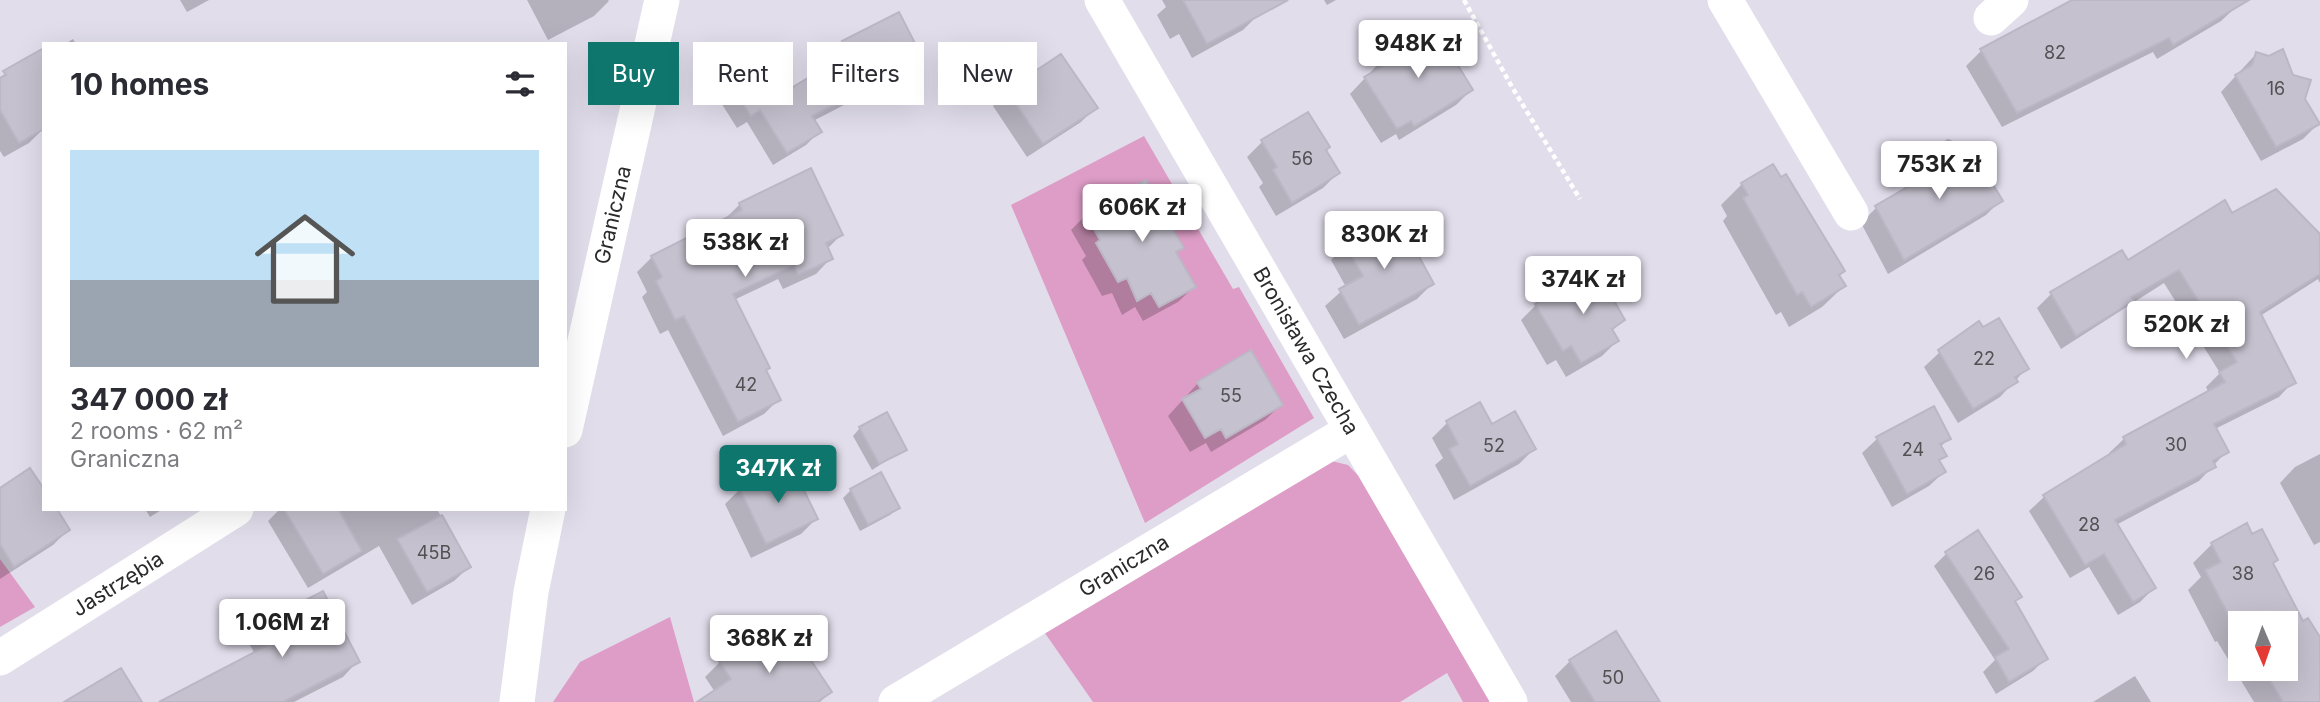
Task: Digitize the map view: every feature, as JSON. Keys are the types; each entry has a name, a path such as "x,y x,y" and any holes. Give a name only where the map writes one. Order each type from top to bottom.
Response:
{"street":[{"name":"Graniczna","path":"567,421 662,0"},
{"name":"Bronisława Czecha","path":"1102,0 1510,702"},
{"path":"1726,0 1851,213"},
{"path":"567,301 598,281"},
{"name":"Graniczna","path":"896,702 1352,430"},
{"name":"Jastrzębia","path":"0,658 233,511"},
{"path":"517,702 531,592 548,511"}],"path":[{"path":"1464,0 1512,87 1580,199"}],"shaded area":[{"path":"1144,136 1233,289 1239,287 1314,418 1145,523 1011,205"},
{"path":"1319,458 1348,465 1379,497 1490,697 1489,702 1463,702 1447,673 1400,702 1093,702 1040,626"},
{"path":"0,559 35,607 0,627"},
{"path":"670,617 694,702 553,702 580,662"}],"building":[{"path":"1183,0 1288,0 1207,44"},
{"path":"2072,0 2249,0 2173,45 2169,38 2017,113 1980,49"},
{"path":"899,12 914,42 842,42"},
{"path":"1434,26 1473,90 1414,126 1411,121 1397,129 1364,77 1383,66 1379,60"},
{"path":"42,49 42,130 19,143 0,110 0,78 6,75 3,71"},
{"path":"2283,49 2293,75 2311,80 2305,99 2320,124 2276,147 2235,75 2252,65 2256,52 2269,56"},
{"path":"1061,54 1098,108 1043,144 1017,105 1037,105 1037,70"},
{"path":"807,78 807,105 833,105 812,116 822,132 787,153 760,110 751,116 744,105 793,105 793,87"},
{"path":"1308,112 1330,147 1326,150 1340,173 1292,203 1273,170 1277,167 1261,140"},
{"path":"1948,140 1960,145 1970,160 1976,157 2003,201 1904,260 1875,206 1921,179 1919,175 1929,169 1936,148"},
{"path":"1773,164 1781,177 1786,174 1845,271 1839,275 1846,286 1811,307 1802,292 1797,295 1743,198 1748,195 1741,183"},
{"path":"811,168 843,235 826,243 833,259 798,275 794,265 733,294 770,368 766,370 781,400 738,422 684,316 675,320 656,281 662,277 651,256 742,210 739,203"},
{"path":"1146,180 1160,205 1167,202 1180,224 1173,229 1184,248 1176,252 1196,287 1159,307 1151,293 1137,301 1127,278 1118,282 1096,243 1100,240 1085,213"},
{"path":"2276,189 2320,234 2320,274 2260,312 2296,383 2214,424 2229,452 2213,461 2216,467 2115,520 2156,588 2133,602 2104,554 2085,565 2043,495 2126,444 2123,437 2225,382 2219,372 2237,362 2179,270 2131,297 2134,301 2076,336 2050,292 2122,250 2128,260 2225,200 2232,213"},
{"path":"1397,216 1434,284 1359,325 1339,289 1363,276 1345,244"},
{"path":"1596,269 1625,320 1612,329 1619,341 1581,363 1571,346 1563,351 1535,304"},
{"path":"1999,318 2029,369 2015,377 2018,382 1973,409 1938,350 1979,321 1983,327"},
{"path":"1251,350 1283,405 1226,438 1221,429 1205,438 1182,399 1201,389 1197,382"},
{"path":"1480,402 1492,424 1515,411 1536,449 1470,486 1449,449 1458,444 1446,421"},
{"path":"1934,406 1951,439 1940,444 1947,456 1939,460 1946,472 1907,494 1876,437"},
{"path":"887,412 907,450 879,464 859,427"},
{"path":"782,466 791,484 799,480 818,519 766,544 739,487"},
{"path":"30,468 42,486 42,511 58,511 70,530 14,567 0,544 0,488"},
{"path":"881,472 900,508 868,525 850,489"},
{"path":"285,511 339,511 362,551 323,574"},
{"path":"442,515 471,567 427,592 397,539"},
{"path":"2247,523 2252,534 2262,529 2278,560 2273,563 2298,611 2228,611 2228,614 2205,570 2221,562 2211,543"},
{"path":"1978,530 2022,597 2015,601 2048,659 2009,682 1995,657 2009,649 1945,552"},
{"path":"323,591 360,662 283,702 159,702 272,643 261,623"},
{"path":"2298,611 2303,621 2308,618 2320,637 2320,702 2283,702 2271,681 2298,681"},
{"path":"767,630 784,655 800,644 832,692 817,702 697,702 731,679 719,661"},
{"path":"1616,631 1660,702 1595,702 1569,660"},
{"path":"121,668 142,702 64,702"}]}
